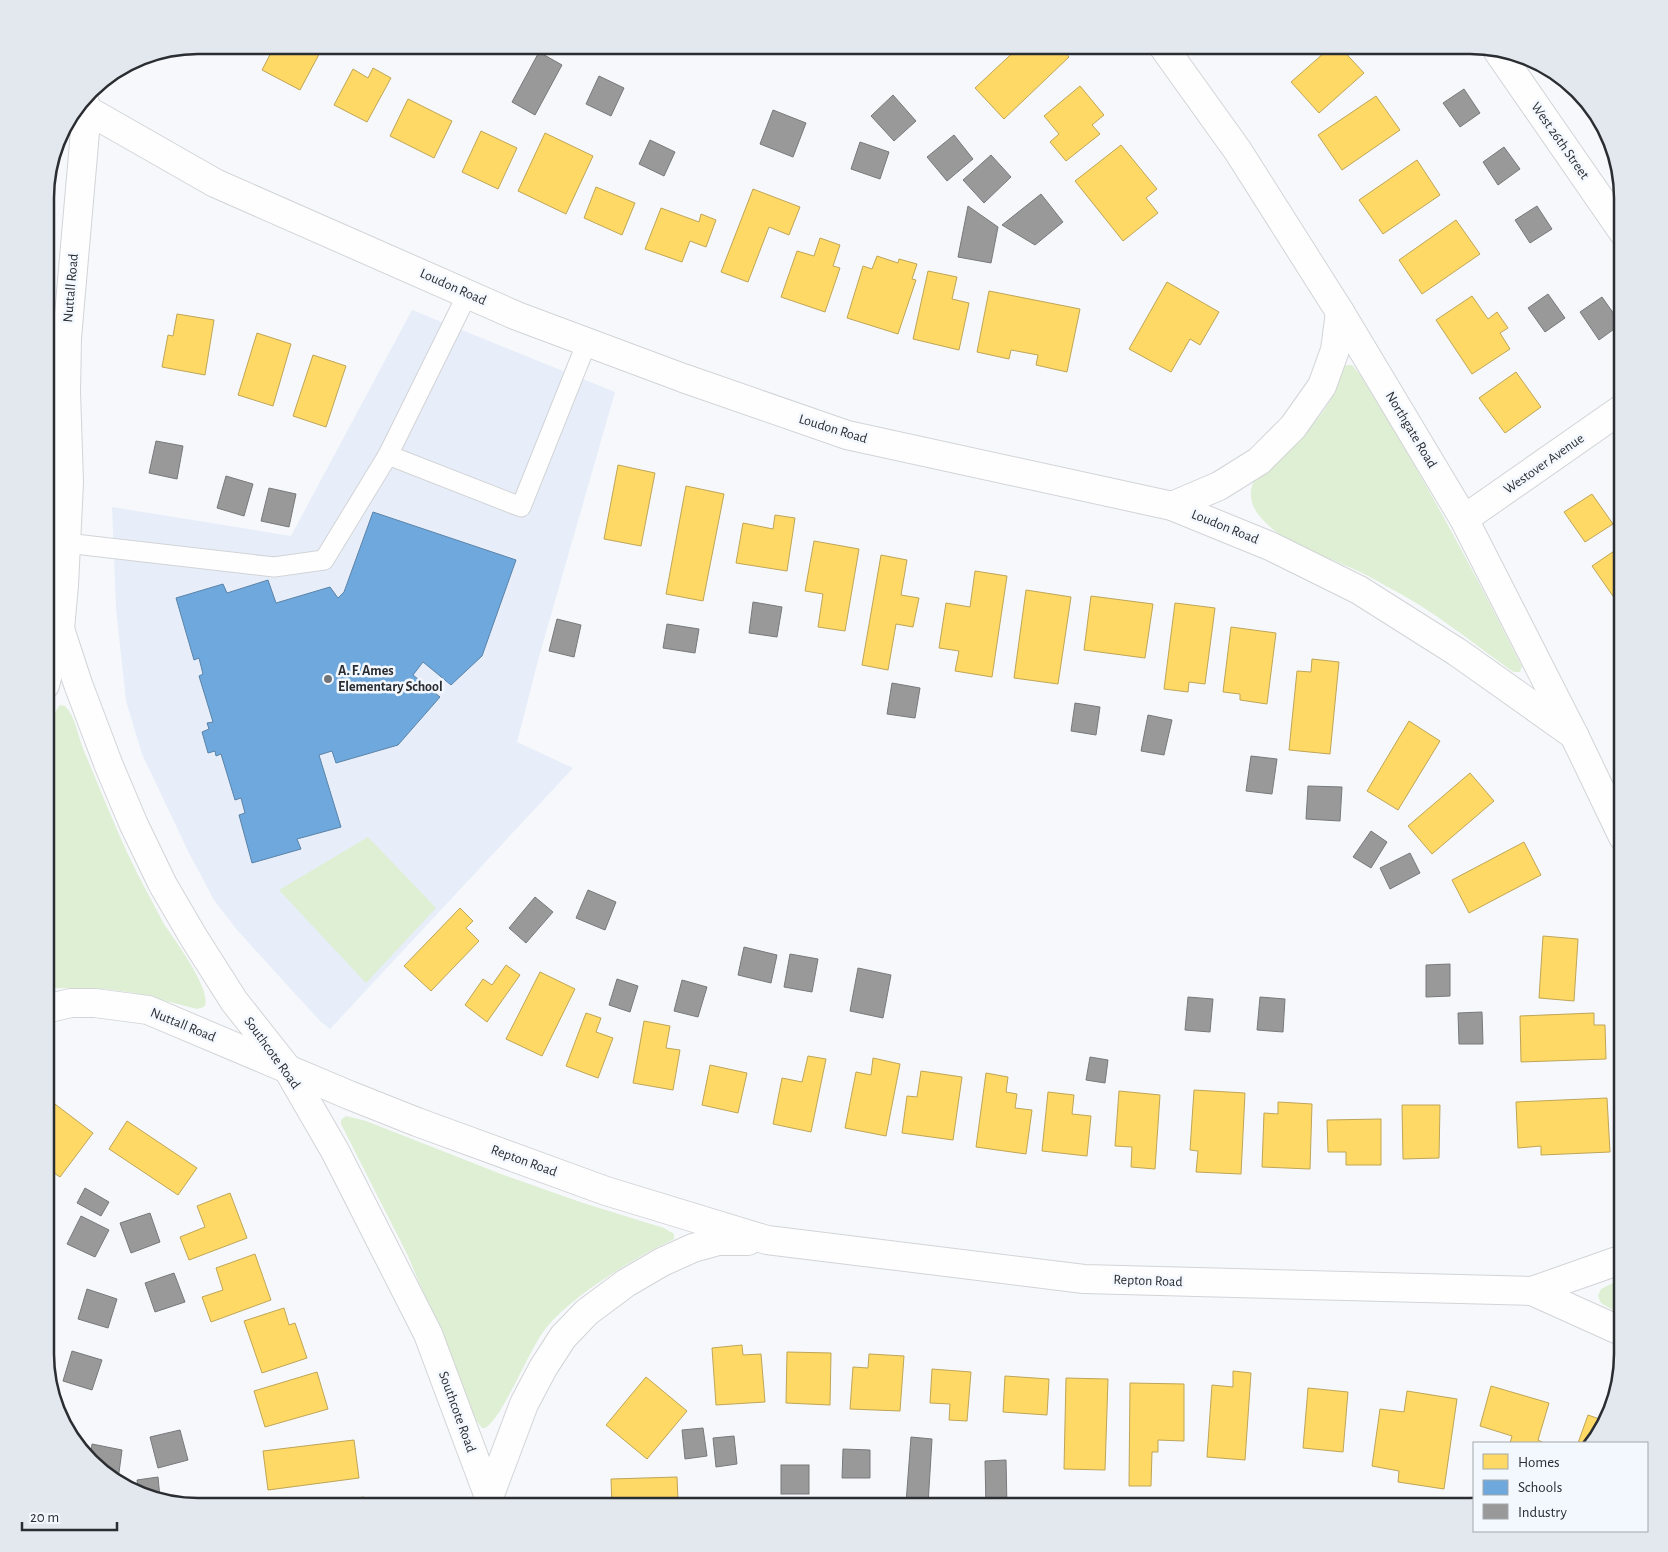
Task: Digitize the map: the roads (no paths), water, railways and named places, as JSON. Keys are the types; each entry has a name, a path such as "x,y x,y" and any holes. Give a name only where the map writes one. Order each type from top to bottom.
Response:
{"street":[{"name":"Northgate Road","path":"1168,54 1238,151 1340,312 1464,519 1574,735 1614,818"},
{"name":"West 26th Street","path":"1503,58 1614,219"},
{"name":"Loudon Road","path":"87,107 215,183 517,316 683,378 848,435 1172,506 1270,546 1360,590 1457,652 1574,735"},
{"name":"Nuttall Road","path":"54,651 60,629 64,585 69,482 66,392 67,338 84,111"},
{"path":"1172,506 1219,486 1259,461 1293,427 1322,386 1335,350 1340,312"},
{"name":"Westover Avenue","path":"1464,519 1614,414"},
{"name":"Southcote Road","path":"60,629 78,684 134,826 163,884 194,938 234,1001 287,1068 335,1151 428,1334 489,1498"},
{"name":"Nuttall Road","path":"54,1007 71,1003 95,1003 148,1010 287,1068"},
{"name":"Repton Road","path":"287,1068 417,1122 606,1191 767,1240"},
{"name":"Repton Road","path":"491,1498 524,1404 563,1337 587,1312 654,1266 693,1248 718,1241 767,1240 1084,1279 1532,1291 1614,1262"},
{"name":"Repton Road","path":"1532,1291 1614,1328"}],"lane":[{"path":"66,543 274,567 324,560 388,455 468,293"},
{"path":"388,455 521,508 587,342"}],"place":[{"name":"A. F. Ames Elementary School","path":"328,679"}]}
